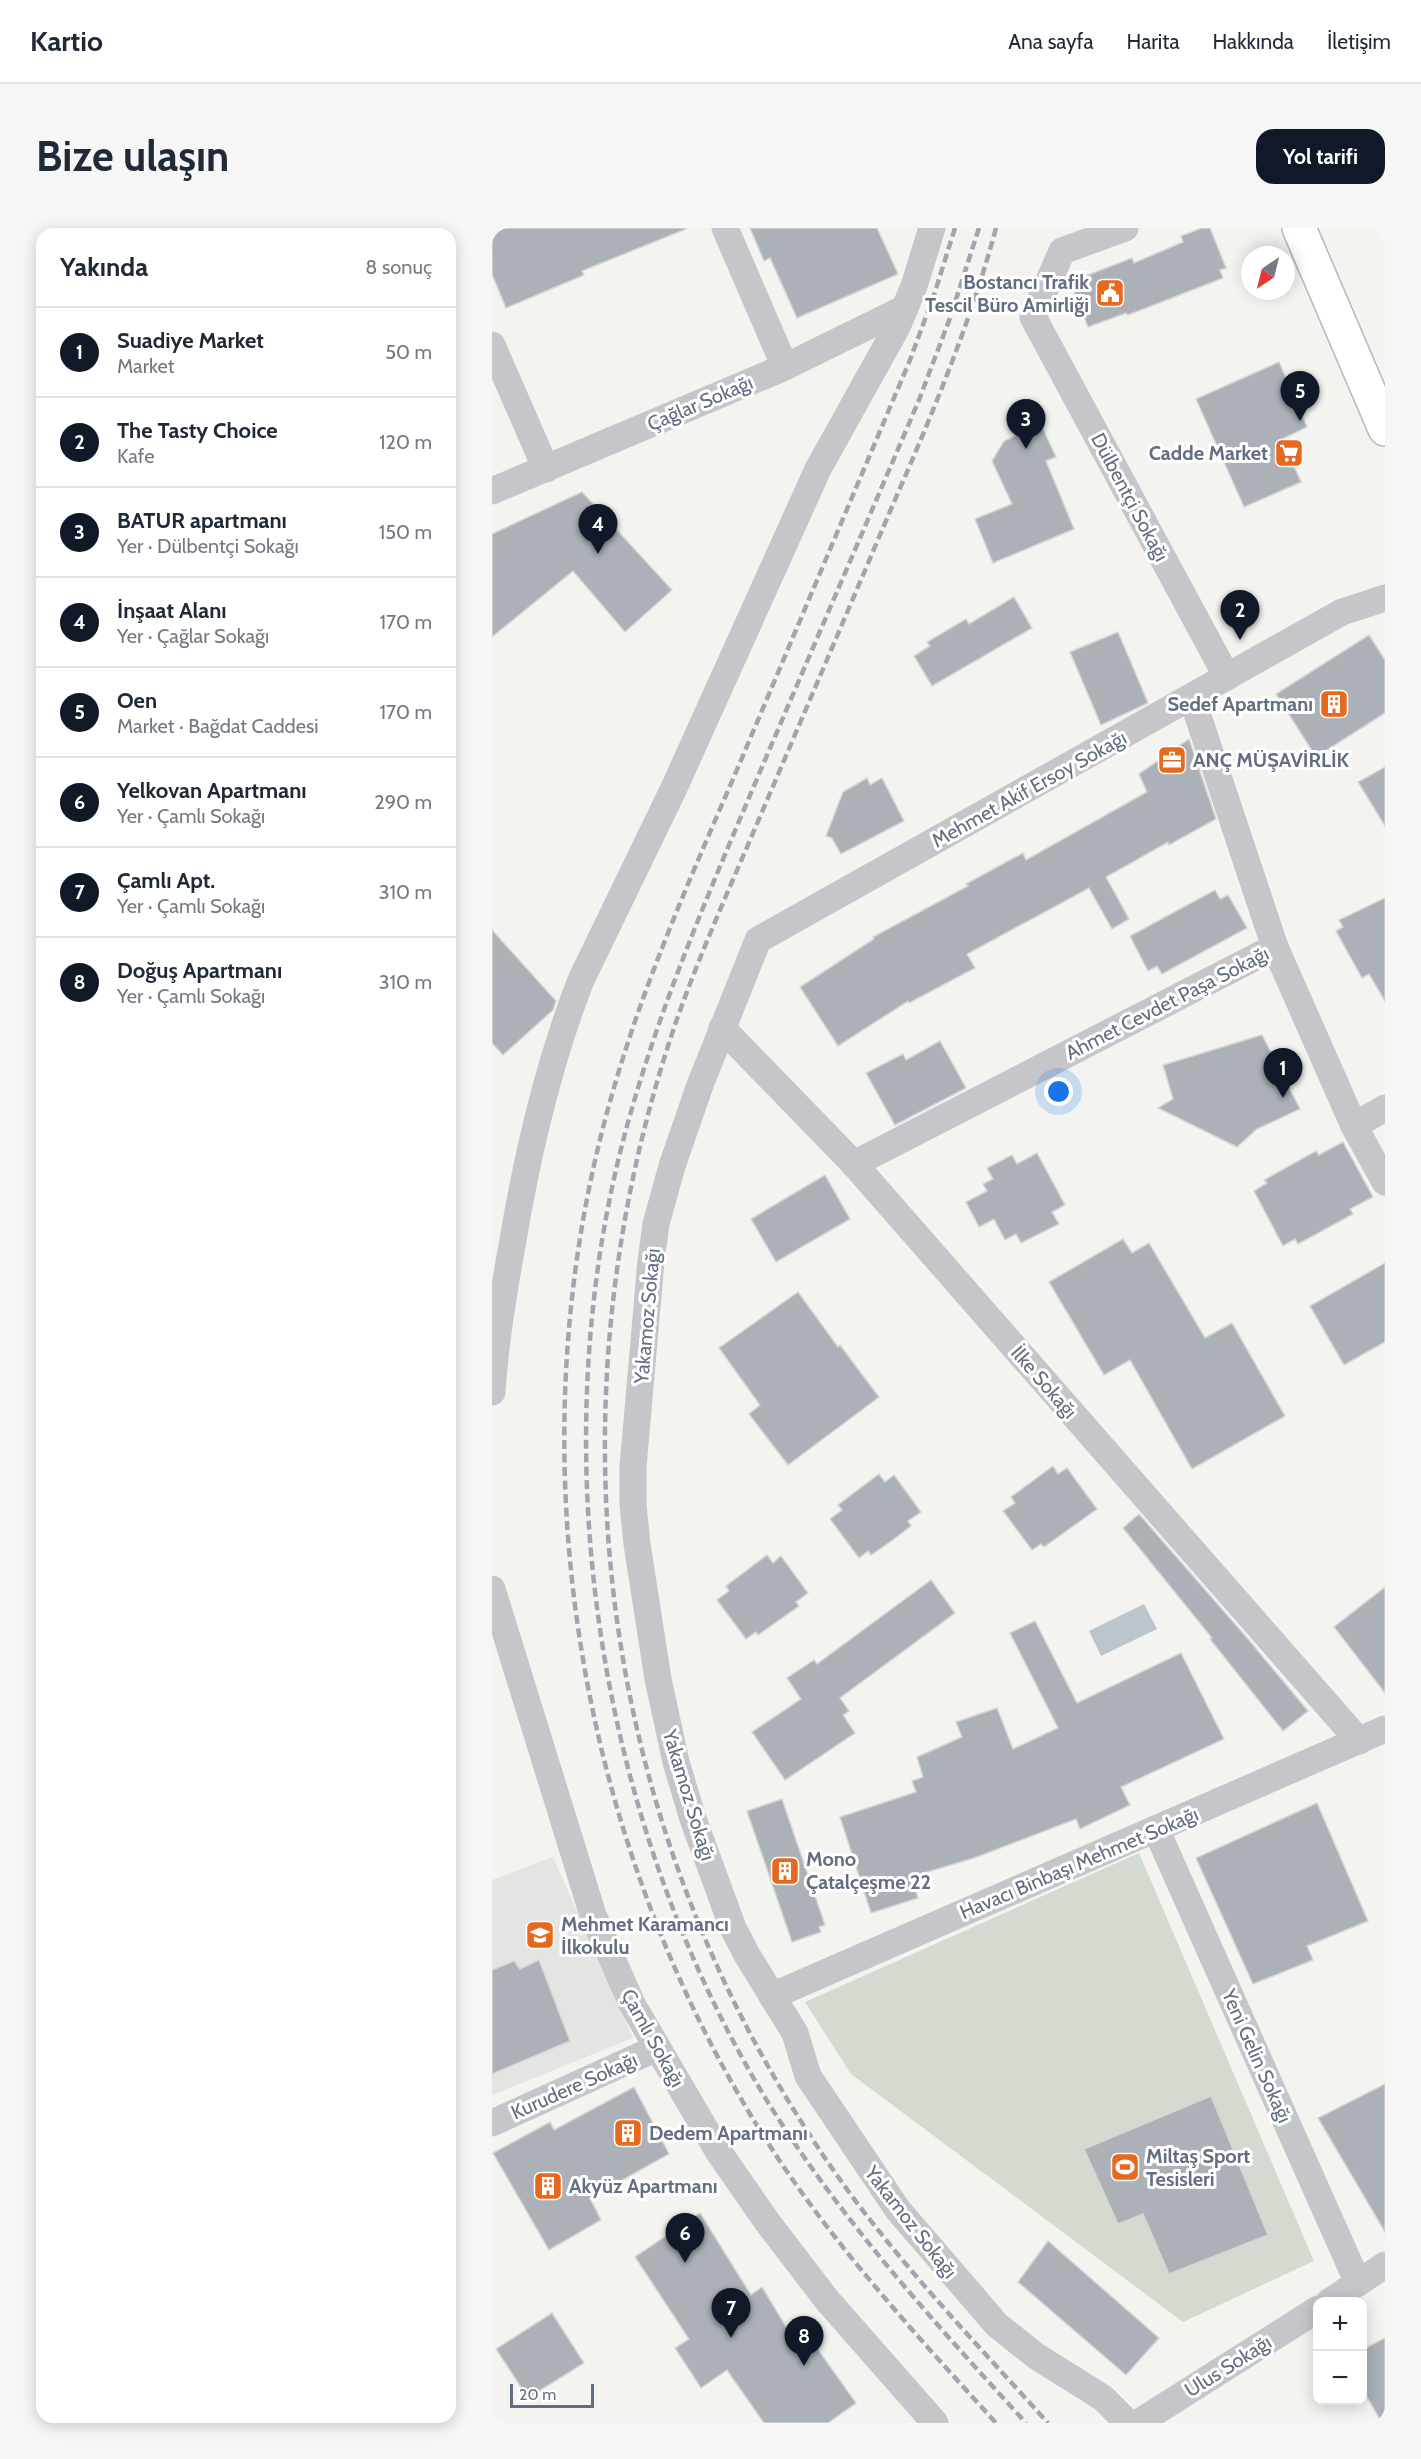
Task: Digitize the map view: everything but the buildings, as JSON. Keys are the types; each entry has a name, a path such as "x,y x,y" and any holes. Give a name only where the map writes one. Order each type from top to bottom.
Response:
{"main road":[{"path":"1299,228 1385,429"}],"street":[{"path":"725,228 785,367"},
{"path":"492,1392 497,1300 541,1101 581,980 723,683 818,469 897,327 914,286 932,228"},
{"name":"Dülbentçi Sokağı","path":"1125,228 1062,251 1033,317 1227,677"},
{"name":"Çağlar Sokağı","path":"492,491 785,367 905,308"},
{"path":"492,345 546,469"},
{"name":"Mehmet Akif Ersoy Sokağı","path":"722,1028 758,940 1342,612 1385,598"},
{"path":"1192,698 1275,947"},
{"name":"Ahmet Cevdet Paşa Sokağı","path":"854,1164 1275,947 1354,1126 1385,1182"},
{"name":"İlke Sokağı","path":"722,1028 854,1164 1359,1741"},
{"name":"Yakamoz Sokağı","path":"722,1028 682,1136 656,1224 634,1456 633,1505 637,1544 658,1679 683,1787 733,1928 747,1956 795,2033 808,2076 879,2186 910,2226 997,2325 1036,2356 1103,2398 1128,2423"},
{"path":"1354,1126 1385,1108"},
{"name":"Çamlı Sokağı","path":"492,1589 593,1915 621,1981 657,2049 718,2151 768,2223 827,2300 925,2420"},
{"name":"Havacı Binbaşı Mehmet Sokağı","path":"772,1996 1385,1730"},
{"name":"Yeni Gelin Sokağı","path":"1156,1829 1358,2283"},
{"name":"Kurudere Sokağı","path":"492,2123 657,2049"},
{"path":"1335,2297 1385,2265"},
{"name":"Ulus Sokağı","path":"1138,2423 1313,2312"}],"shaded area":[{"path":"1144,1604 1157,1629 1101,1656 1089,1631"},
{"name":"Miltaş Sport Tesisleri","path":"1139,1853 1314,2261 1183,2322 851,2074 805,2002"},
{"name":"Mehmet Karamancı İlkokulu","path":"553,1857 633,2038 492,2095 492,1880"}],"railway":[{"path":"955,228 910,360 687,886 626,1049 613,1091 583,1220 567,1352 565,1484 576,1617 601,1747 638,1875 688,1997 750,2114 805,2197 897,2312 996,2423"},
{"path":"979,228 950,318 919,400 704,905 668,998 637,1093 623,1141 599,1262 587,1386 588,1511 601,1637 626,1760 663,1880 710,1996 769,2104 827,2189 923,2308 1026,2423"},
{"path":"996,228 962,335 935,405 716,918 677,1019 636,1163 612,1308 605,1454 614,1599 640,1742 683,1882 742,2017 817,2146 870,2219 927,2289 1048,2423"}],"place":[{"name":"Bostancı Trafik Tescil Büro Amirliği","path":"1110,293"},
{"name":"Oen","path":"1300,421"},
{"name":"BATUR apartmanı","path":"1026,449"},
{"name":"Cadde Market","path":"1289,453"},
{"name":"İnşaat Alanı","path":"598,554"},
{"name":"The Tasty Choice","path":"1240,640"},
{"name":"Sedef Apartmanı","path":"1334,704"},
{"name":"ANÇ MÜŞAVİRLİK","path":"1172,760"},
{"name":"Suadiye Market","path":"1283,1098"},
{"name":"Mono Çatalçeşme 22","path":"785,1871"},
{"name":"Mehmet Karamancı İlkokulu","path":"540,1935"},
{"name":"Dedem Apartmanı","path":"628,2133"},
{"name":"Miltaş Sport Tesisleri","path":"1125,2167"},
{"name":"Akyüz Apartmanı","path":"548,2186"},
{"name":"Yelkovan Apartmanı","path":"685,2263"},
{"name":"Çamlı Apt.","path":"731,2338"},
{"name":"Doğuş Apartmanı","path":"804,2366"}]}
